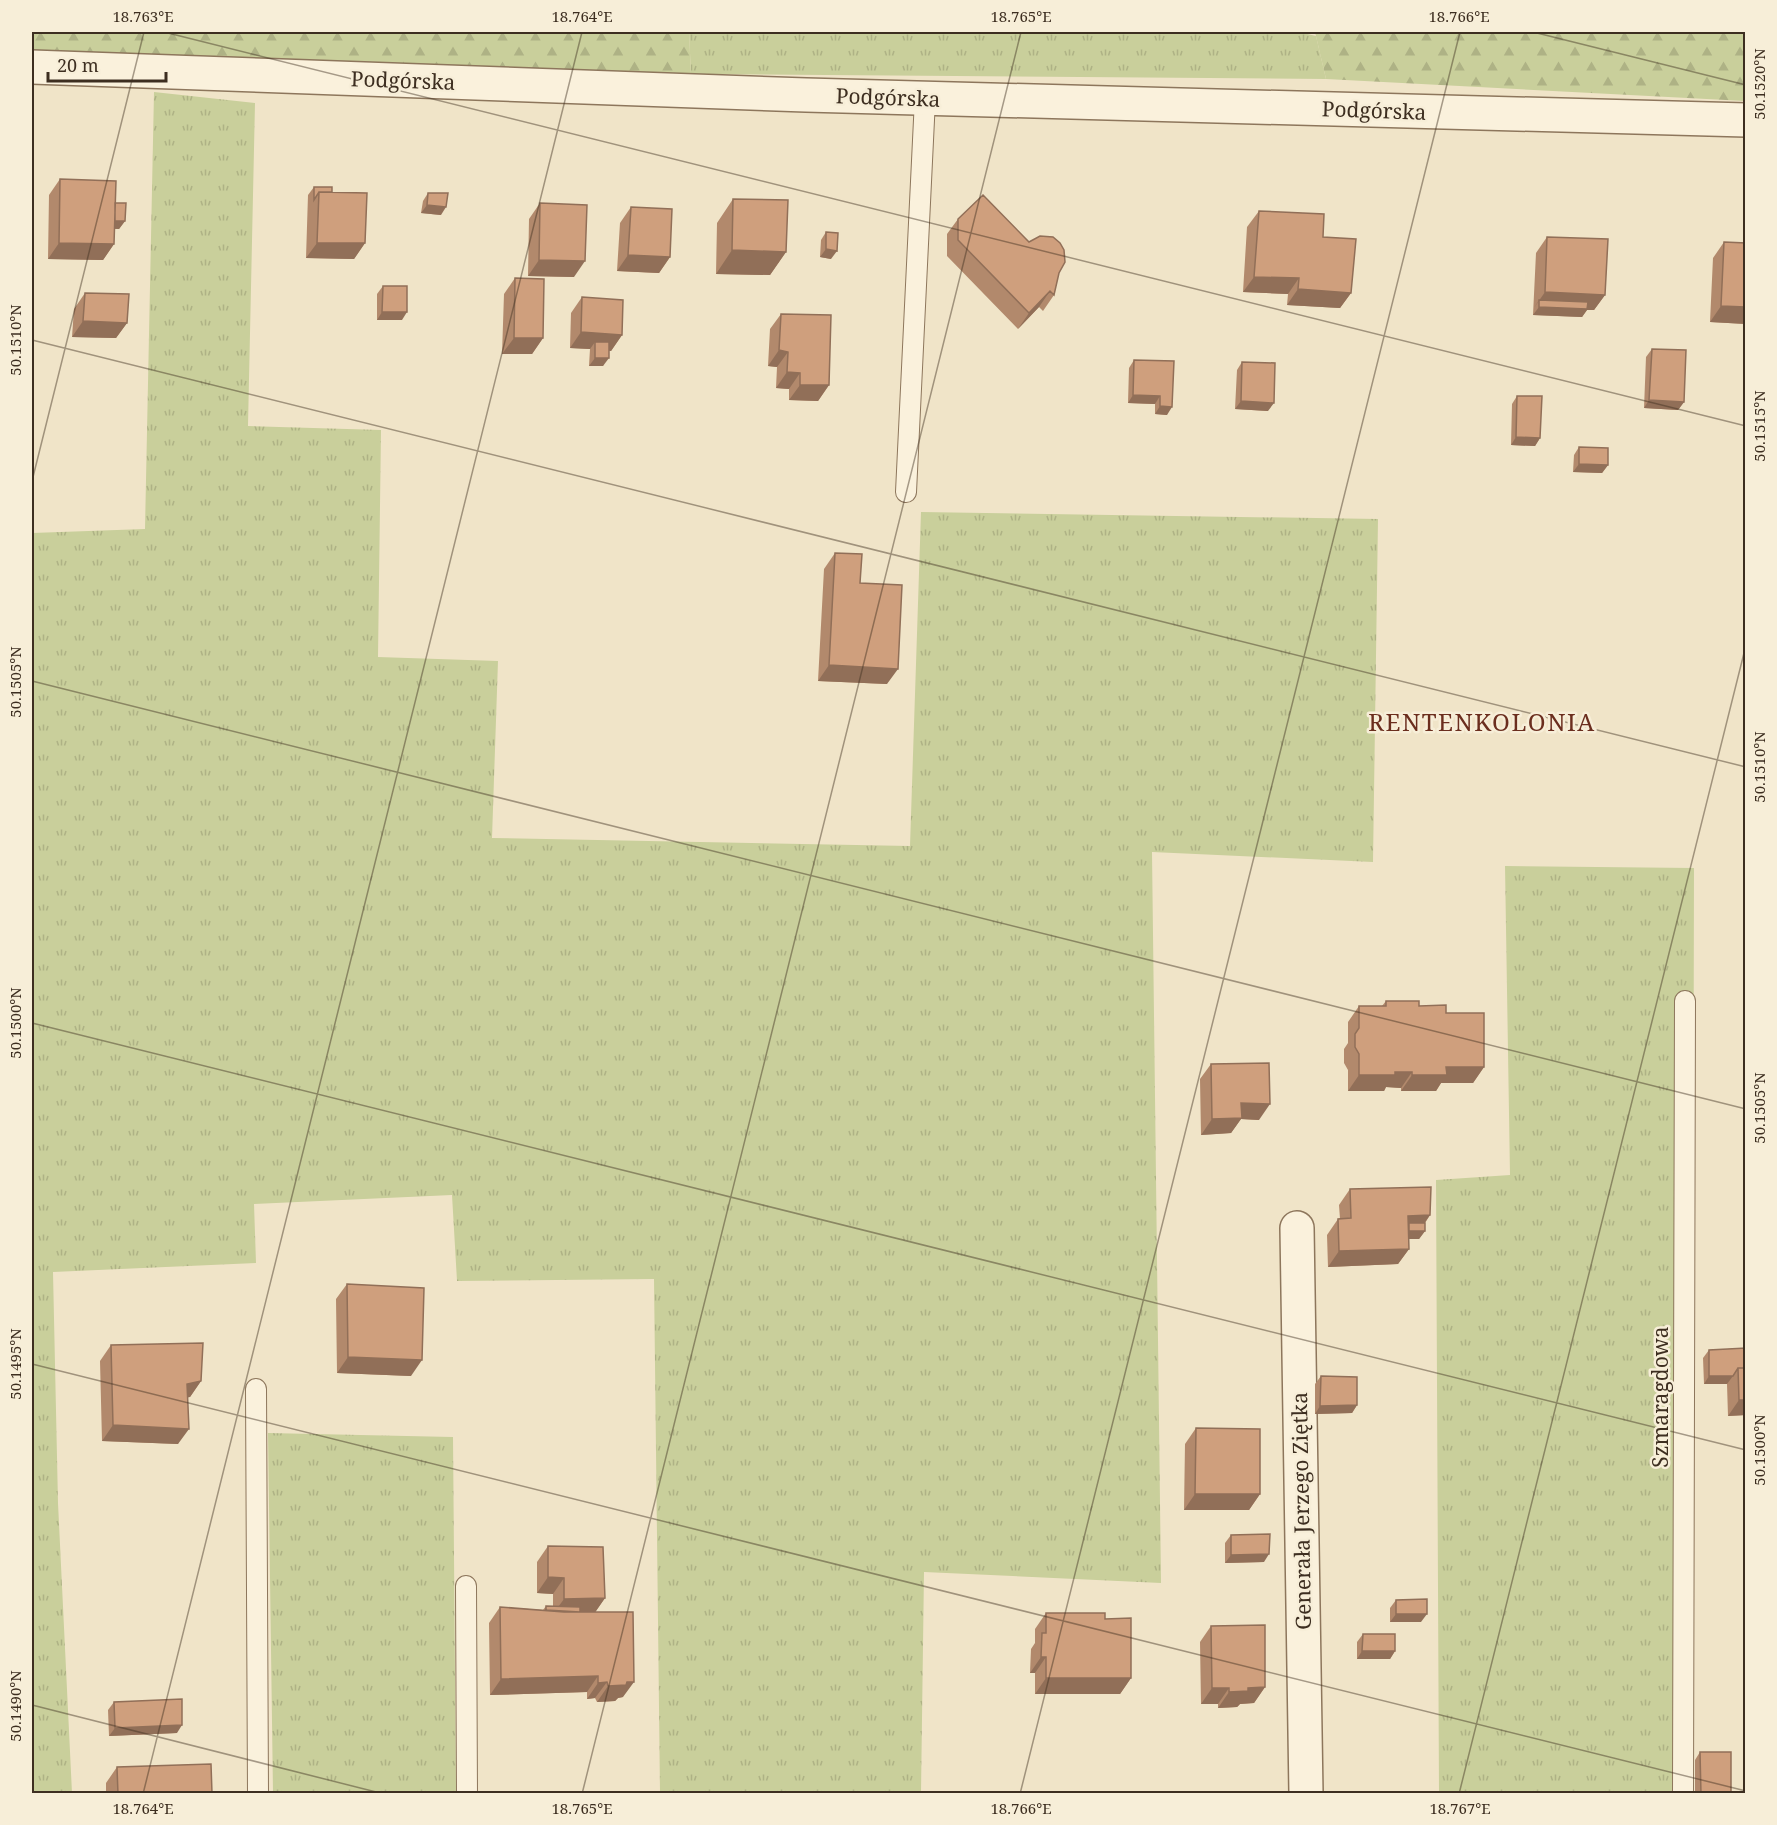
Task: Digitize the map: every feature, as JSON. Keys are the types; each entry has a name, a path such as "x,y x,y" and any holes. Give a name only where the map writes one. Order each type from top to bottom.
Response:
{"street":[{"name":"Podgórska","path":"32,67 925,99 1746,120"},
{"name":"Generała Jerzego Ziętka","path":"1297,1228 1306,1794"}],"lane":[{"path":"906,492 925,99"},
{"name":"Szmaragdowa","path":"1683,1794 1685,1001"},
{"path":"256,1389 258,1794"},
{"path":"466,1586 467,1794"}],"green space":[{"path":"32,32 689,32 691,74 32,52"},
{"path":"689,32 1299,32 1316,36 1326,79 691,74"},
{"path":"1315,32 1745,32 1745,101 1326,79"},
{"path":"154,92 255,103 248,426 381,430 378,657 498,661 492,838 910,846 921,512 1378,519 1373,862 1152,852 1161,1583 924,1572 921,1793 660,1793 654,1279 457,1281 452,1195 254,1204 256,1263 53,1272 58,1503 72,1793 32,1793 32,533 145,529"},
{"path":"1505,866 1694,868 1692,1793 1439,1793 1436,1180 1510,1175"},
{"path":"268,1433 453,1437 456,1793 273,1793"}],"building":[{"path":"60,179 116,181 114,244 59,243"},
{"path":"314,187 332,187 332,192 319,192 314,200"},
{"path":"319,192 367,193 365,243 317,243"},
{"path":"428,193 448,193 446,207 427,205"},
{"path":"983,195 1029,242 1040,236 1053,237 1064,250 1065,262 1059,273 1054,295 1050,291 1029,313 958,240 958,219"},
{"path":"733,199 788,200 786,252 732,250"},
{"path":"115,203 126,203 125,221 115,221"},
{"path":"540,203 587,205 585,261 539,260"},
{"path":"631,207 672,209 670,257 628,255"},
{"path":"1259,211 1324,214 1323,237 1356,239 1351,293 1298,289 1299,278 1254,277"},
{"path":"826,232 838,233 837,251 826,249"},
{"path":"1547,237 1608,239 1605,295 1545,292"},
{"path":"1724,242 1746,243 1746,307 1721,306"},
{"path":"515,278 544,279 543,338 514,338"},
{"path":"383,286 407,286 407,312 382,312"},
{"path":"85,293 129,294 127,323 83,321"},
{"path":"582,297 623,300 622,335 581,332"},
{"path":"1539,300 1588,302 1587,309 1539,307"},
{"path":"781,314 831,315 829,385 800,385 800,373 787,372 788,352 779,350"},
{"path":"595,342 609,342 609,358 595,358"},
{"path":"1652,349 1686,350 1684,402 1649,400"},
{"path":"1134,360 1174,361 1172,407 1160,406 1160,396 1133,395"},
{"path":"1242,362 1275,363 1274,403 1241,401"},
{"path":"1517,396 1542,396 1540,438 1516,437"},
{"path":"1579,447 1608,448 1608,465 1579,464"},
{"path":"835,553 862,554 860,583 902,585 898,669 829,665"},
{"path":"1386,1001 1419,1001 1419,1006 1446,1005 1446,1013 1484,1013 1484,1067 1446,1067 1447,1075 1412,1075 1412,1072 1395,1072 1395,1075 1359,1075 1359,1054 1355,1047 1355,1034 1359,1028 1359,1006 1386,1006"},
{"path":"1269,1063 1270,1104 1241,1103 1242,1118 1212,1119 1211,1064"},
{"path":"1431,1187 1430,1215 1408,1216 1409,1249 1339,1251 1338,1219 1351,1218 1350,1189"},
{"path":"1409,1223 1425,1223 1425,1231 1409,1231"},
{"path":"347,1284 424,1288 422,1360 348,1357"},
{"path":"203,1343 201,1381 187,1384 189,1429 113,1425 111,1345"},
{"path":"1746,1348 1746,1368 1738,1368 1733,1376 1709,1376 1709,1350"},
{"path":"1738,1368 1746,1368 1746,1400 1739,1400"},
{"path":"1321,1376 1357,1377 1357,1405 1320,1406"},
{"path":"1196,1428 1260,1429 1260,1494 1195,1494"},
{"path":"1270,1534 1269,1554 1231,1555 1231,1535"},
{"path":"548,1546 603,1547 605,1598 564,1599 564,1578 548,1577"},
{"path":"1427,1599 1427,1614 1396,1614 1396,1600"},
{"path":"546,1606 580,1607 580,1612 546,1610"},
{"path":"500,1607 564,1612 633,1612 634,1682 608,1686 607,1682 598,1683 598,1676 501,1679"},
{"path":"1046,1613 1105,1613 1105,1619 1131,1618 1131,1678 1046,1678 1046,1657 1041,1657 1042,1633 1046,1633"},
{"path":"1265,1625 1265,1687 1229,1692 1229,1688 1212,1688 1211,1626"},
{"path":"1363,1634 1395,1634 1395,1651 1362,1651"},
{"path":"182,1699 182,1725 115,1728 114,1702"},
{"path":"1700,1752 1731,1752 1731,1794 1701,1794"},
{"path":"211,1764 212,1793 118,1794 117,1767"}],"district":[{"name":"RENTENKOLONIA","path":"1482,723"}]}
